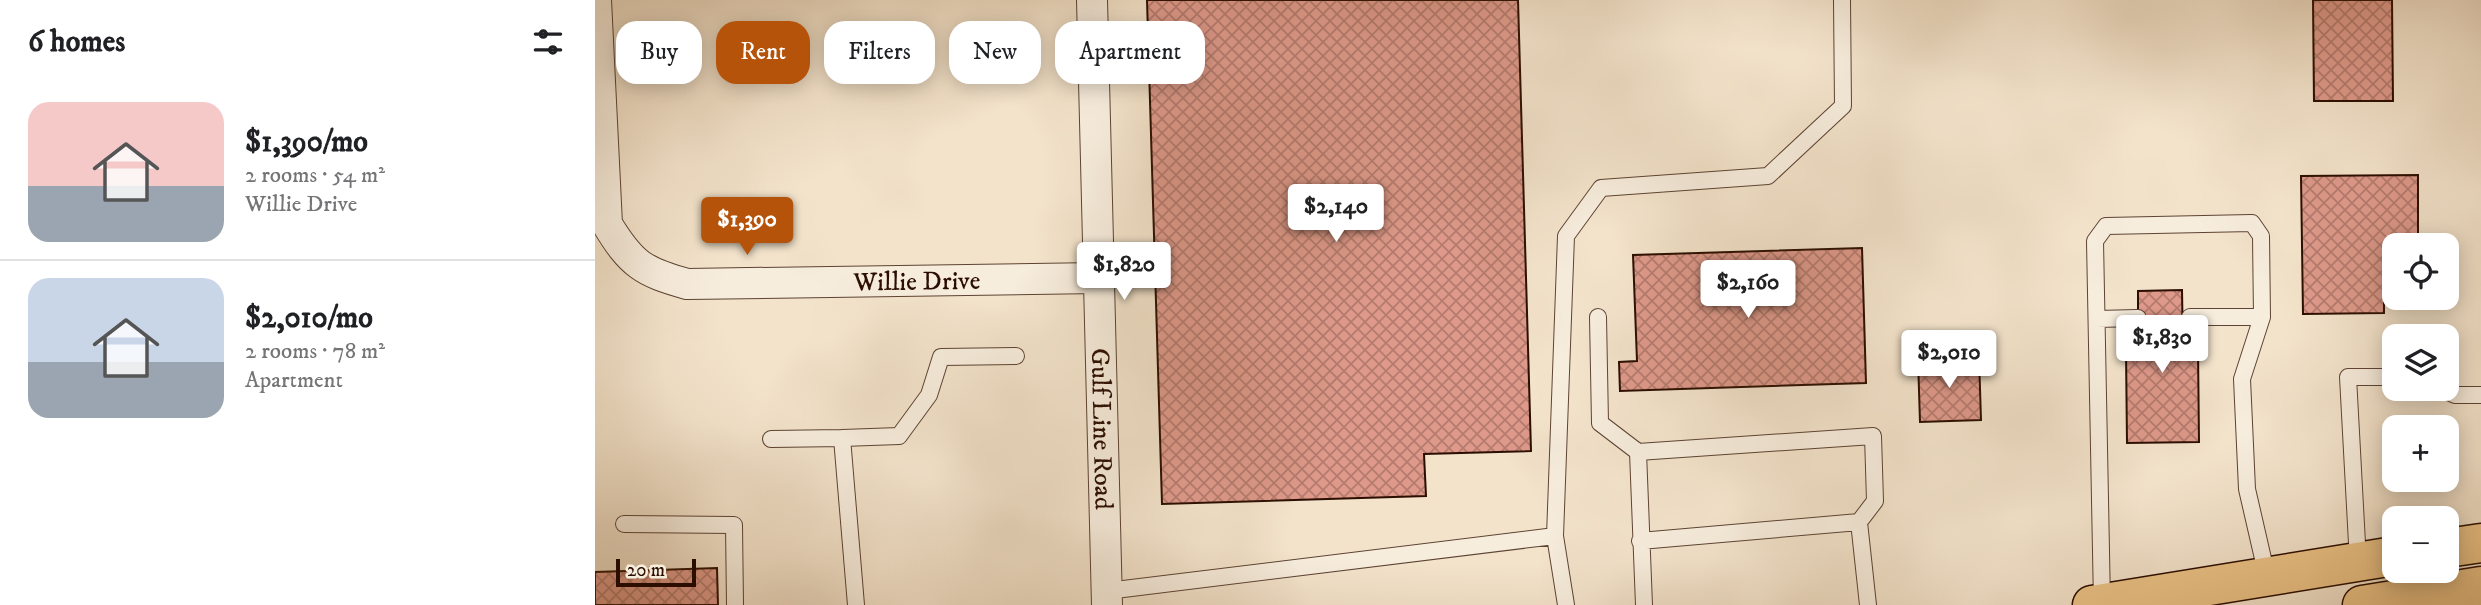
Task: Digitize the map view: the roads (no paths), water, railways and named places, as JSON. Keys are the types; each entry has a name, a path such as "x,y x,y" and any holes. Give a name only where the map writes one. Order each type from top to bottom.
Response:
{"main road":[{"path":"2459,546 2481,543"},
{"path":"2097,604 2376,559"},
{"path":"2366,605 2481,586"}],"street":[{"name":"Willie Drive","path":"596,0 607,225 622,249 650,274 687,284 1098,278"},
{"name":"Gulf Line Road","path":"1092,0 1107,598"}],"lane":[{"path":"1566,605 1555,536 1566,236 1601,188 1768,176 1843,106 1842,0"},
{"path":"2097,604 2095,241 2106,226 2252,223 2261,236 2262,317 2242,379 2247,489 2267,576"},
{"path":"1598,317 1600,424 1638,452 1873,436 1875,501 1859,522 1868,605"},
{"path":"2190,317 2262,317"},
{"path":"2097,320 2138,318"},
{"path":"771,439 899,436 929,395 941,357 1016,356"},
{"path":"2376,559 2348,377 2382,377"},
{"path":"2459,395 2481,395"},
{"path":"842,438 856,605"},
{"path":"1638,452 1644,605"},
{"path":"1640,541 1859,522"},
{"path":"624,524 734,525 735,605"},
{"path":"1107,598 1555,536"}]}
